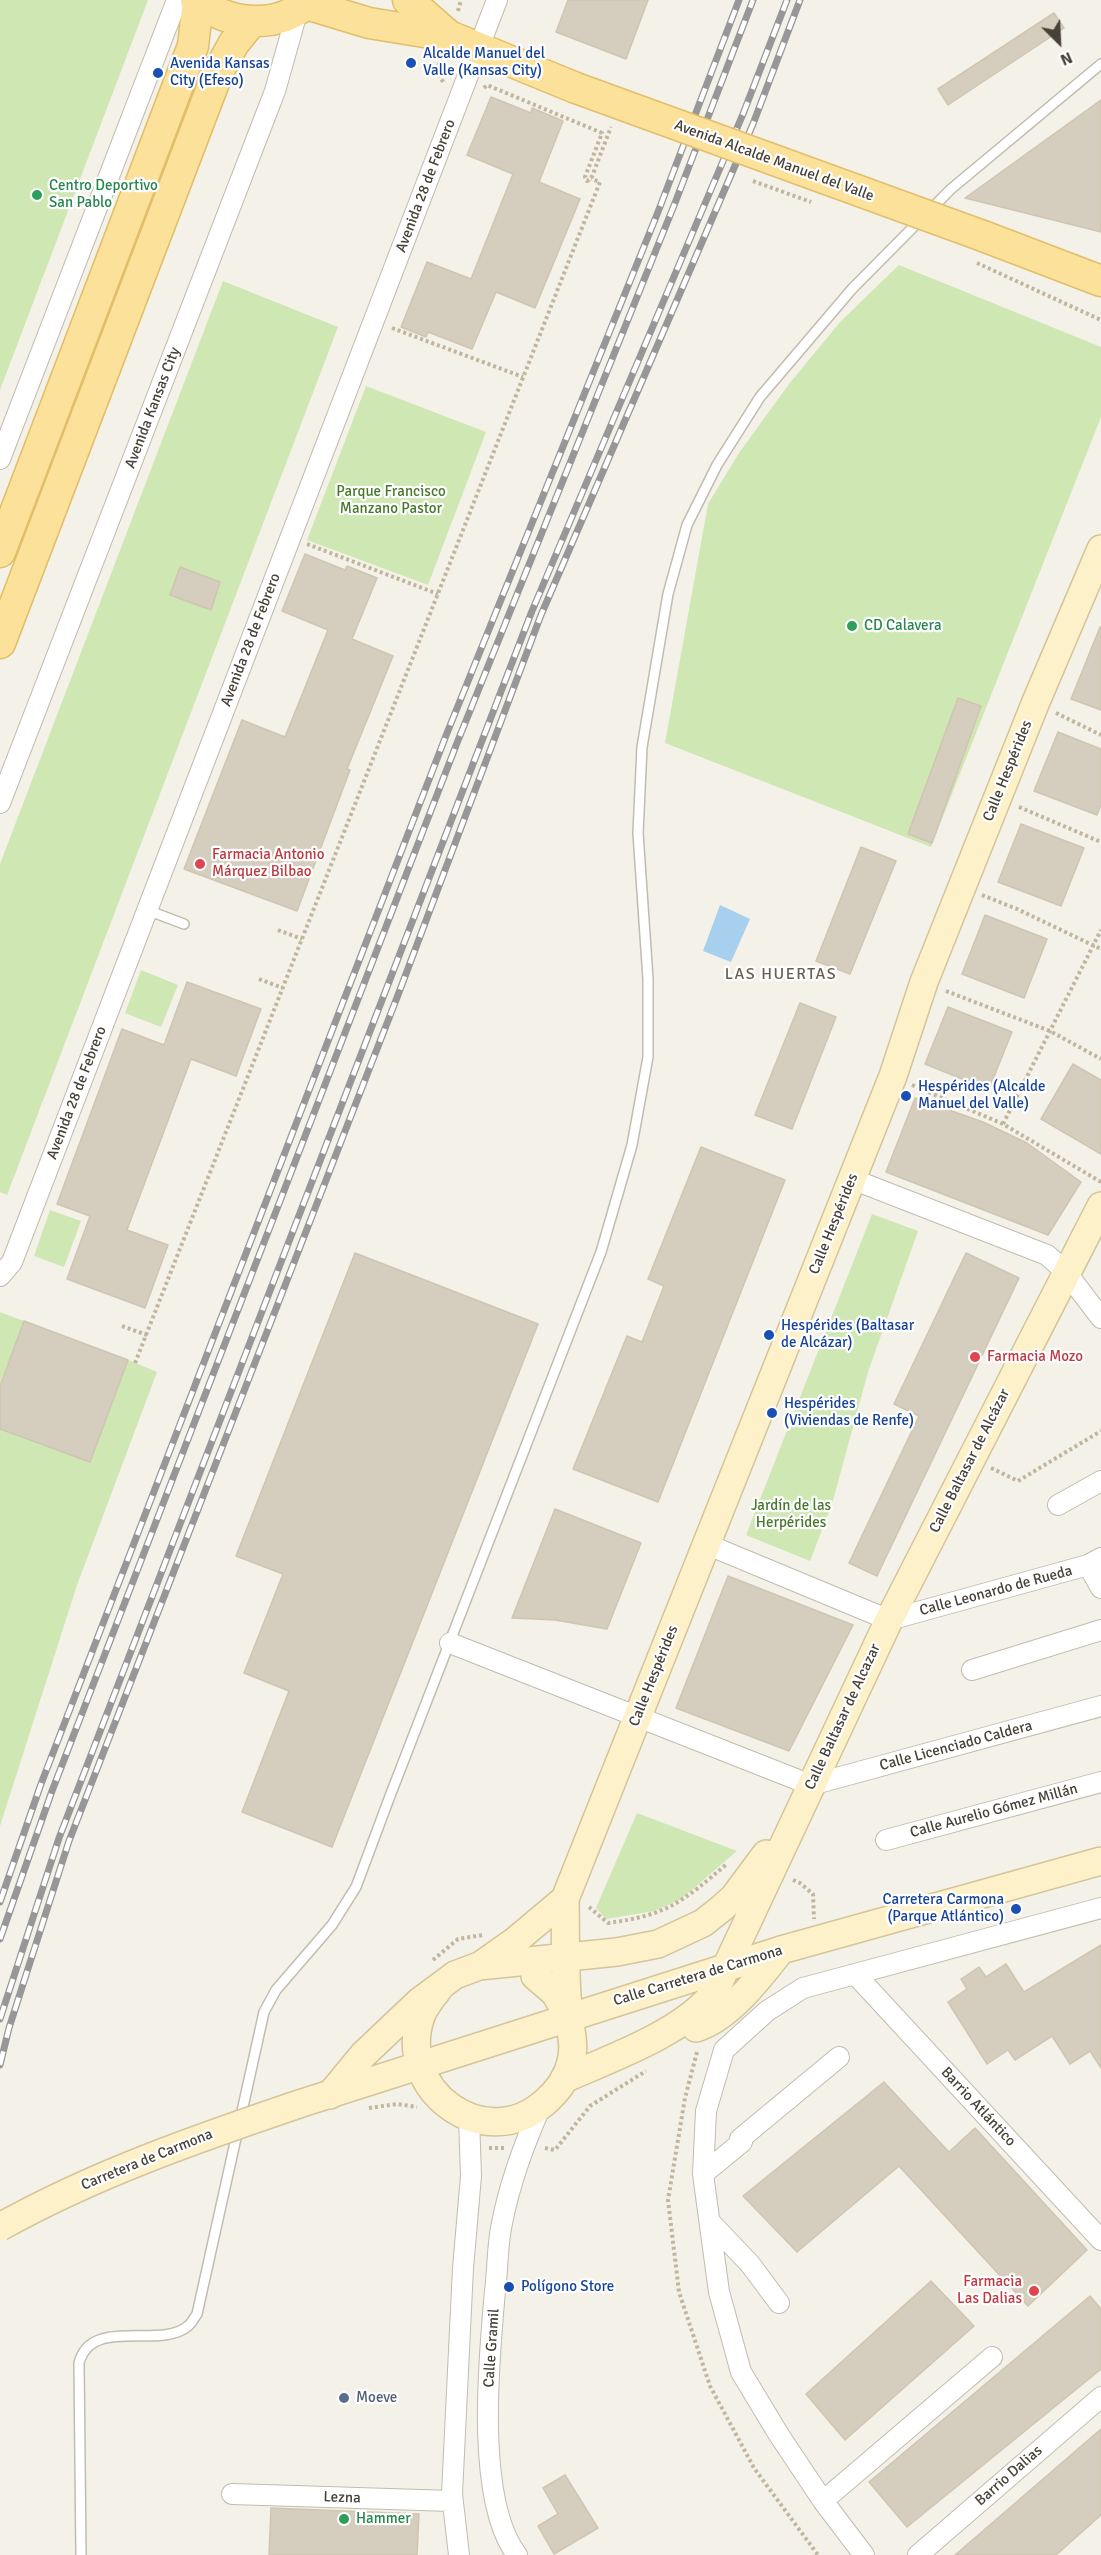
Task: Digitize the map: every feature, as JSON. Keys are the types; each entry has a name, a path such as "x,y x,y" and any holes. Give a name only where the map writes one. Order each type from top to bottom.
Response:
{"main road":[{"name":"Avenida Alcalde Manuel del Valle","path":"408,0 449,36"},
{"path":"0,552 193,46 190,1 222,16 250,22 275,19 304,4"},
{"name":"Avenida Alcalde Manuel del Valle","path":"304,4 369,23 449,36 978,249 1101,281"},
{"path":"0,644 218,72 234,43 250,22"},
{"name":"Calle Hespérides","path":"565,1899 852,1179 892,1076 924,982 997,798 1035,704 1095,587 1101,549"},
{"name":"Calle Baltasar de Alcázar","path":"889,1620 1101,1206"},
{"name":"Calle Baltasar de Alcazar","path":"796,1815 889,1620"},
{"path":"479,1966 617,1952 658,1944 703,1923 734,1897 796,1815"},
{"path":"646,2056 705,2005 714,1993 796,1815"},
{"name":"Calle Carretera de Carmona","path":"299,2104 781,1950 1101,1861"},
{"path":"565,1899 574,1932 582,1941 617,1952"},
{"path":"336,2093 403,2087 428,2102 469,2118 493,2122 506,2121 541,2106 558,2090 564,2079 573,2047 569,2017 565,1899"},
{"path":"336,2093 363,2055 420,2001 455,1976 479,1966 515,1941 565,1899"},
{"path":"564,2079 646,2056 702,2026 741,1996 781,1950"},
{"path":"479,1966 508,1966 535,1976 624,1999"},
{"path":"535,1976 555,1993 569,2017"},
{"path":"428,2102 416,2048 417,2032 421,2015 441,1986"},
{"name":"Carretera de Carmona","path":"0,2227 69,2192 158,2153 299,2104"}],"street":[{"name":"Avenida 28 de Febrero","path":"0,1276 12,1262 497,0"},
{"path":"0,459 190,1"},
{"name":"Avenida Kansas City","path":"0,803 275,91 304,4"},
{"path":"852,1179 1047,1255 1066,1272 1101,1318"},
{"path":"1058,1505 1101,1481"},
{"path":"706,1544 889,1620"},
{"path":"1094,1562 1101,1588"},
{"name":"Calle Leonardo de Rueda","path":"889,1620 1094,1562"},
{"path":"972,1670 1101,1630"},
{"path":"450,1643 811,1785"},
{"name":"Calle Licenciado Caldera","path":"811,1785 1101,1706"},
{"name":"Calle Aurelio Gómez Millán","path":"886,1840 1101,1782"},
{"path":"864,2555 778,2436 741,2372 719,2292 703,2174 706,2111 724,2050 767,2011 803,1988 1101,1908"},
{"name":"Barrio Atlántico","path":"855,1974 1101,2240"},
{"path":"702,2026 724,2050"},
{"path":"703,2174 742,2142 740,2139 839,2057"},
{"name":"Calle Gramil","path":"517,2555 512,2549 499,2514 490,2468 488,2367 502,2224 522,2151 541,2106"},
{"path":"459,2555 452,2501 463,2268 471,2176 469,2118"},
{"path":"710,2222 750,2264 779,2303"},
{"path":"823,2501 992,2356"},
{"name":"Barrio Dalias","path":"918,2555 1101,2397"},
{"name":"Lezna","path":"232,2494 452,2501"}],"lane":[{"path":"81,2555 79,2363 82,2353 95,2342 116,2336 166,2335 177,2332 189,2325 196,2314 264,2012 276,1990 332,1925 356,1887 601,1252 632,1144 648,1057 648,979 638,833 642,747 668,594 687,525 717,465 760,397 852,289 951,189 1101,64"},
{"path":"147,910 184,924"}],"path":[{"path":"460,6 461,0"},
{"path":"438,66 437,69 447,91"},
{"path":"135,1363 600,182 591,179 587,181 585,177 602,133 488,86 478,92"},
{"path":"591,179 611,126 618,128"},
{"path":"978,249 1101,320"},
{"path":"374,322 523,377"},
{"path":"290,538 438,594"},
{"path":"1035,704 1101,735"},
{"path":"997,798 1101,842"},
{"path":"962,887 1017,909 1101,949"},
{"path":"278,930 302,939"},
{"path":"1003,1124 1101,930"},
{"path":"259,979 283,988"},
{"path":"924,982 1050,1031 1101,1059"},
{"path":"939,1096 1003,1124 1101,1182"},
{"path":"122,1326 147,1335"},
{"path":"972,1458 1018,1481 1101,1431"},
{"path":"591,1907 602,1920 608,1923 652,1915 682,1902 730,1861"},
{"path":"785,1878 800,1883 813,1894 814,1920"},
{"path":"546,2148 555,2150 590,2106 646,2056"},
{"path":"362,2109 428,2102"},
{"path":"485,2148 512,2148"}],"green space":[{"name":"Centro Deportivo San Pablo","path":"0,0 148,0 0,390"},
{"name":"CD Calavera","path":"899,265 1101,347 1101,417 931,847 665,743 708,504 739,453 789,384 841,321"},
{"path":"223,281 338,327 7,1195 0,1192 0,864"},
{"name":"Parque Francisco Manzano Pastor","path":"366,386 486,432 428,585 307,540"},
{"path":"141,970 178,985 161,1027 125,1013"},
{"path":"50,1210 81,1221 64,1267 34,1256"},
{"name":"Jardín de las Herpérides","path":"872,1214 918,1231 868,1372 832,1504 810,1561 746,1535"},
{"path":"0,1312 24,1321 0,1383"},
{"path":"128,1360 157,1372 77,1585 0,1826 0,1429 90,1462"},
{"path":"637,1813 737,1851 681,1899 654,1911 606,1919 596,1908"}],"water":[{"path":"720,905 750,919 731,962 703,951"}],"building":[{"path":"568,0 648,0 626,59 556,32"},
{"path":"1054,13 1064,28 948,105 938,89"},
{"path":"491,97 531,113 532,108 563,121 539,182 580,199 535,308 496,292 472,349 428,332 426,337 401,327 427,262 471,279 513,174 467,155"},
{"path":"1101,100 1101,232 965,198"},
{"path":"305,554 345,570 347,566 377,578 352,639 393,656 347,769 350,770 297,911 184,869 242,720 285,737 328,630 282,611"},
{"path":"180,567 220,582 211,610 170,595"},
{"path":"1101,628 1101,710 1071,699"},
{"path":"958,698 981,706 932,843 908,834"},
{"path":"1058,732 1101,749 1101,805 1097,815 1034,791"},
{"path":"1021,824 1084,848 1061,906 998,882"},
{"path":"861,847 896,861 850,974 816,961"},
{"path":"985,915 1047,939 1024,998 962,974"},
{"path":"187,982 261,1009 236,1076 191,1059 127,1230 168,1245 145,1308 67,1279 90,1216 57,1204 122,1029 164,1045"},
{"path":"800,1003 836,1017 792,1129 755,1115"},
{"path":"948,1007 1012,1032 989,1089 974,1080 972,1083 925,1064"},
{"path":"1073,1064 1101,1080 1101,1154 1041,1119"},
{"path":"915,1098 983,1122 1027,1143 1081,1182 1048,1235 886,1172"},
{"path":"701,1147 785,1180 658,1502 573,1469 627,1336 642,1342 664,1286 648,1279"},
{"path":"355,1253 538,1324 332,1847 242,1812 289,1691 244,1673 283,1574 236,1556"},
{"path":"966,1253 1019,1278 877,1576 849,1563 919,1416 894,1404"},
{"path":"24,1321 128,1360 90,1462 0,1429 0,1386"},
{"path":"555,1509 641,1543 607,1629 555,1620 512,1618"},
{"path":"728,1576 853,1625 789,1751 676,1708"},
{"path":"1101,1945 1101,2068 1090,2051 1070,2064 1052,2036 1015,2060 1008,2050 987,2064 948,2002 967,1989 961,1979 979,1967 986,1977 1006,1964 1024,1992"},
{"path":"884,2082 949,2152 975,2128 1087,2250 1028,2306 899,2166 797,2252 743,2196"},
{"path":"931,2281 974,2326 845,2440 806,2394"},
{"path":"1090,2296 1101,2309 1101,2369 907,2527 869,2482"},
{"path":"1101,2429 1101,2515 1056,2555 955,2555"},
{"path":"565,2475 598,2528 554,2554 538,2526 558,2514 543,2488"},
{"path":"271,2508 419,2514 417,2555 269,2555"}],"railway":[{"path":"0,1902 41,1784 447,733 658,212 739,0"},
{"path":"0,1939 52,1791 457,743 675,203 753,0"},
{"path":"0,2019 59,1838 532,611 743,114 787,0"},
{"path":"0,2065 9,2028 69,1841 398,995 541,615 753,124 800,0"}],"place":[{"name":"Alcalde Manuel del Valle (Kansas City)","path":"411,63"},
{"name":"Avenida Kansas City (Efeso)","path":"158,73"},
{"name":"Centro Deportivo San Pablo","path":"37,195"},
{"name":"CD Calavera","path":"852,626"},
{"name":"Farmacia Antonio Márquez Bilbao","path":"200,864"},
{"name":"Hespérides (Alcalde Manuel del Valle)","path":"906,1096"},
{"name":"Hespérides (Baltasar de Alcázar)","path":"769,1335"},
{"name":"Farmacia Mozo","path":"975,1357"},
{"name":"Hespérides (Viviendas de Renfe)","path":"772,1413"},
{"name":"Carretera Carmona (Parque Atlántico)","path":"1016,1909"},
{"name":"Polígono Store","path":"509,2287"},
{"name":"Farmacia Las Dalias","path":"1034,2291"},
{"name":"Moeve","path":"344,2398"},
{"name":"Hammer","path":"344,2519"}],"district":[{"name":"LAS HUERTAS","path":"781,975"}]}
